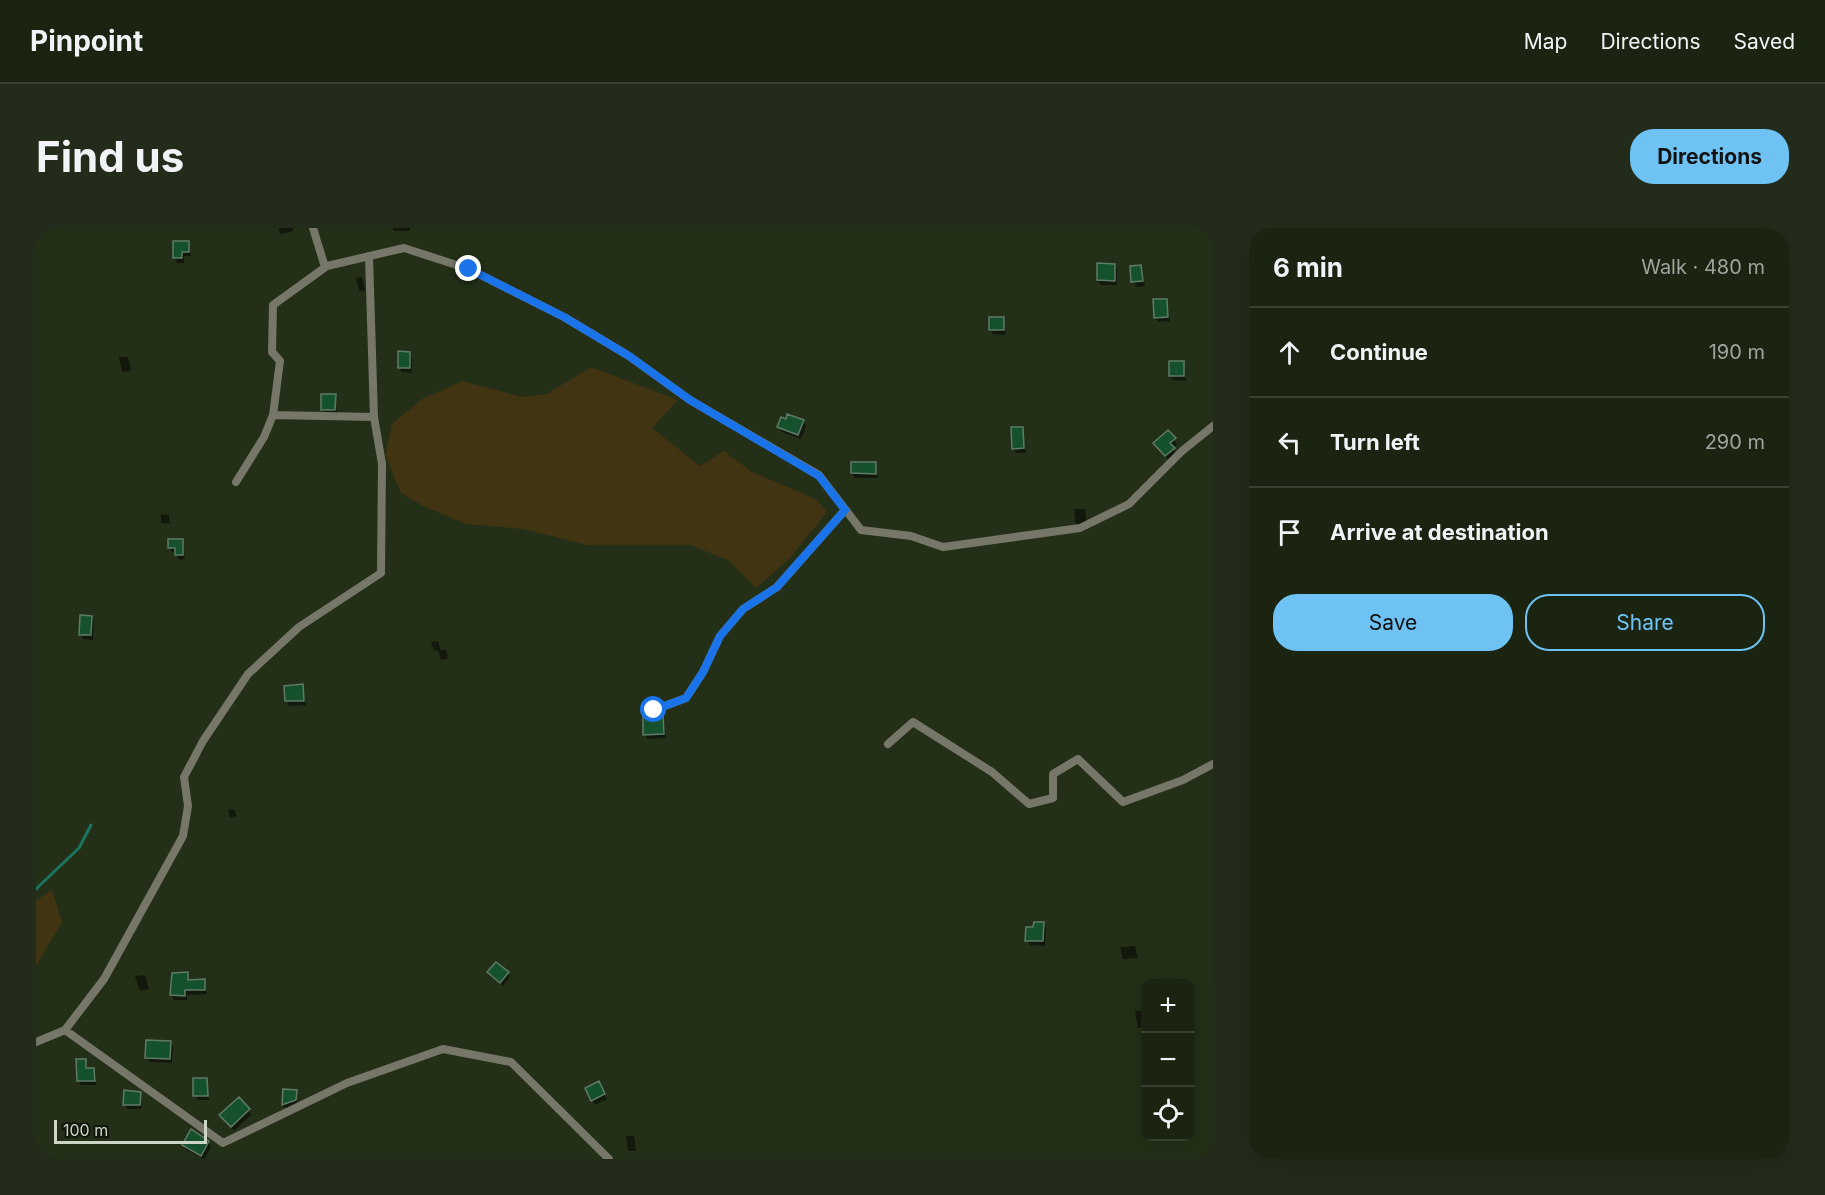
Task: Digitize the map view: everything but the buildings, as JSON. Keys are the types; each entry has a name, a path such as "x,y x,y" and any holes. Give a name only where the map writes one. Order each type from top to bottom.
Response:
{"street":[{"path":"314,228 325,267"},
{"path":"236,482 264,437 273,415 280,361 272,352 273,304 325,267 404,248 469,269 564,317 629,356 690,400 819,476 861,530 911,536 943,547 1080,528 1129,504 1182,451 1213,426"},
{"path":"36,1042 65,1030 104,979 183,836 188,806 184,777 203,741 248,674 299,627 381,573 382,464 374,417 369,256"},
{"path":"273,415 374,417"},
{"path":"654,710 686,698 703,672 720,636 743,609 777,587 845,510"},
{"path":"888,744 913,722 992,772 1029,804 1053,798 1053,774 1078,759 1123,802 1183,780 1213,764"},
{"path":"65,1030 223,1143 347,1083 443,1049 511,1062 609,1159"}],"shaded area":[{"path":"591,367 678,400 652,428 700,466 724,451 752,472 816,499 827,512 791,557 756,588 728,560 690,545 587,545 523,529 466,524 423,506 401,493 385,455 392,424 422,399 463,381 522,397 547,394"},
{"path":"52,890 62,922 36,966 36,901"}],"waterway":[{"path":"36,889 79,848 91,825"}],"route":[{"path":"469,269 564,317 629,356 690,400 819,476 845,510 777,587 743,609 720,636 703,672 686,698 654,710"}]}
